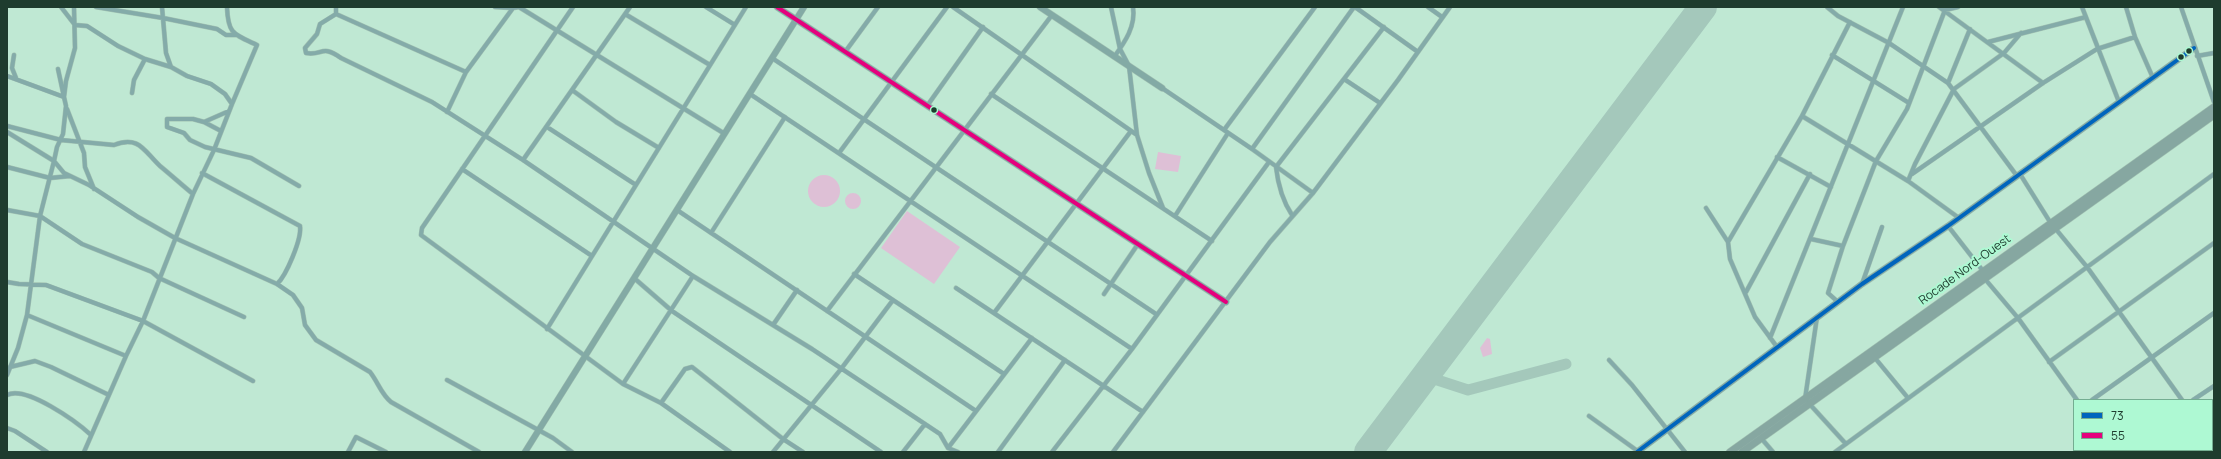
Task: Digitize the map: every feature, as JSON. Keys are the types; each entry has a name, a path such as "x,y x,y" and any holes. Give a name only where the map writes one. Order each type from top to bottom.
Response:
{"main road":[{"name":"Rocade Nord-Ouest","path":"1742,452 1807,402 2214,107"},
{"name":"Rocade Nord-Ouest","path":"2052,225 2214,115"},
{"name":"Rocade Nord-Ouest","path":"1730,452 1875,358 1984,275"}],"street":[{"path":"61,7 75,25 87,26 118,46 145,59 171,67 187,76 217,87 232,104"},
{"path":"64,97 66,81 75,48 74,7"},
{"path":"84,452 143,321 202,172 214,150 257,45 236,35 226,35 217,29 96,7"},
{"path":"162,7 166,53 171,67"},
{"path":"227,7 228,25 236,35"},
{"path":"336,7 336,14"},
{"path":"495,7 519,7 725,134"},
{"path":"573,7 484,135 422,228 421,235 623,384 661,403 730,452"},
{"path":"524,160 572,90 598,56 630,7"},
{"path":"706,7 735,24"},
{"path":"548,329 746,7"},
{"path":"777,7 1226,302"},
{"path":"525,452 804,7"},
{"path":"845,52 878,7"},
{"path":"839,153 947,7"},
{"path":"953,7 1138,135"},
{"path":"1040,7 1252,149 1313,193"},
{"path":"1111,7 1120,49 1129,66 1138,135 1149,173 1163,208"},
{"path":"1114,57 1132,28 1135,16 1133,7"},
{"path":"1175,216 1226,132 1314,7"},
{"path":"1252,149 1355,7 1418,52"},
{"path":"1428,7 1442,17"},
{"path":"1112,452 1292,215 1313,193 1450,7"},
{"path":"1827,7 1838,16 1889,43 1948,82 2018,175 2052,225 2087,267 2150,358 2181,399"},
{"path":"1770,338 1903,7"},
{"path":"1939,7 2004,53 2043,83"},
{"path":"1945,10 1958,7"},
{"path":"2082,7 2097,49 2119,102"},
{"path":"2126,7 2135,37 2153,78"},
{"path":"2181,7 2214,102"},
{"path":"447,112 466,72 514,8"},
{"path":"1838,302 1829,295 1828,291 1842,246 1876,161 1910,103 1923,65 1945,10"},
{"path":"336,14 466,72"},
{"path":"336,14 320,24 317,34 305,48 306,53 313,54 321,50 332,52 341,58 432,102 524,160 693,276 773,324 925,424 940,434 948,448 958,452"},
{"path":"625,14 710,66"},
{"path":"827,311 1052,15"},
{"path":"1988,42 2086,17"},
{"path":"1728,242 1802,116 1850,22"},
{"path":"927,106 983,27"},
{"path":"1292,215 1282,197 1276,167 1384,27"},
{"path":"1948,82 1970,29"},
{"path":"1908,181 1915,164 1954,89 2004,53 2021,33"},
{"path":"1912,174 2043,83 2097,49 2135,37"},
{"path":"1589,416 1638,452 1862,284 1948,226 2194,48"},
{"path":"2197,56 2214,53"},
{"path":"14,55 12,68 17,80"},
{"path":"1832,55 1910,103"},
{"path":"772,58 1156,314"},
{"path":"132,93 134,80 145,59"},
{"path":"58,69 66,106 80,141 84,153 85,167 94,189"},
{"path":"7,76 64,97"},
{"path":"1344,79 1380,103"},
{"path":"572,90 616,122 659,148"},
{"path":"750,94 1132,349"},
{"path":"992,94 1212,241"},
{"path":"7,375 27,315 40,216 57,146 61,140 66,106"},
{"path":"204,122 229,111"},
{"path":"1802,116 1908,181 1959,218"},
{"path":"711,233 785,117"},
{"path":"221,131 204,122 173,118 167,119 166,122 167,127 184,133 190,140 214,150 251,158 299,186"},
{"path":"7,126 61,140 114,145 120,141 131,142 139,145 193,194"},
{"path":"547,127 636,185"},
{"path":"994,313 1131,131"},
{"path":"7,132 54,161 64,173 94,189 138,218 175,238 277,284 298,299 305,317 305,325 316,340 370,372 376,379 383,396 479,452"},
{"path":"1777,157 1831,186"},
{"path":"1052,452 1132,349 1156,314 1212,241 1269,162"},
{"path":"7,167 50,178 71,176"},
{"path":"462,169 592,256"},
{"path":"202,172 300,226 292,256 282,280 277,284"},
{"path":"1746,292 1810,174"},
{"path":"1835,452 2214,174"},
{"path":"1706,208 1728,242 1730,259 1746,292 1755,317 1777,347"},
{"path":"7,210 40,216 82,244 152,272 159,278 244,317"},
{"path":"677,210 976,411"},
{"path":"1948,226 2018,318 2076,399"},
{"path":"1862,284 1882,228"},
{"path":"1811,239 1842,246"},
{"path":"2049,362 2214,243"},
{"path":"1104,294 1138,244"},
{"path":"854,274 1004,374"},
{"path":"623,384 672,311 693,276"},
{"path":"634,278 672,311 881,452"},
{"path":"7,282 52,286 76,297 91,300 108,309 143,321 253,381"},
{"path":"956,288 1143,412"},
{"path":"773,324 797,290"},
{"path":"773,452 841,369 893,300"},
{"path":"2093,399 2214,313"},
{"path":"27,315 126,356"},
{"path":"1818,317 1807,402 1846,444"},
{"path":"948,448 1032,338"},
{"path":"1875,358 1908,398"},
{"path":"998,452 1065,360"},
{"path":"1609,360 1632,385 1685,452"},
{"path":"10,367 36,361 52,367 109,395"},
{"path":"661,403 685,369 692,367 783,439 803,452"},
{"path":"447,380 552,438 572,452"},
{"path":"2194,399 2214,386"},
{"path":"7,395 15,393 35,398 78,424 91,435"},
{"path":"903,452 925,424"},
{"path":"7,428 25,436 39,450 47,452"},
{"path":"348,452 356,437 386,452"},
{"path":"1762,438 1773,452"}],"shaded area":[{"path":"1158,152 1181,156 1178,172 1155,169"},
{"path":"824,175 835,180 840,191 835,202 824,207 813,202 808,191 813,180"},
{"path":"853,193 859,195 861,201 859,207 853,209 847,207 845,201 847,195"},
{"path":"907,211 960,247 934,284 881,248"},
{"path":"1487,338 1490,339 1492,354 1483,357 1480,348"}],"taxiway":[{"path":"1425,376 1468,390 1566,364"}],"runway":[{"path":"1368,452 1703,7"}],"transit line":[{"name":"55","path":"777,7 1226,302"},
{"name":"73","path":"1637,452 1862,284 1948,226 2194,48"}]}
